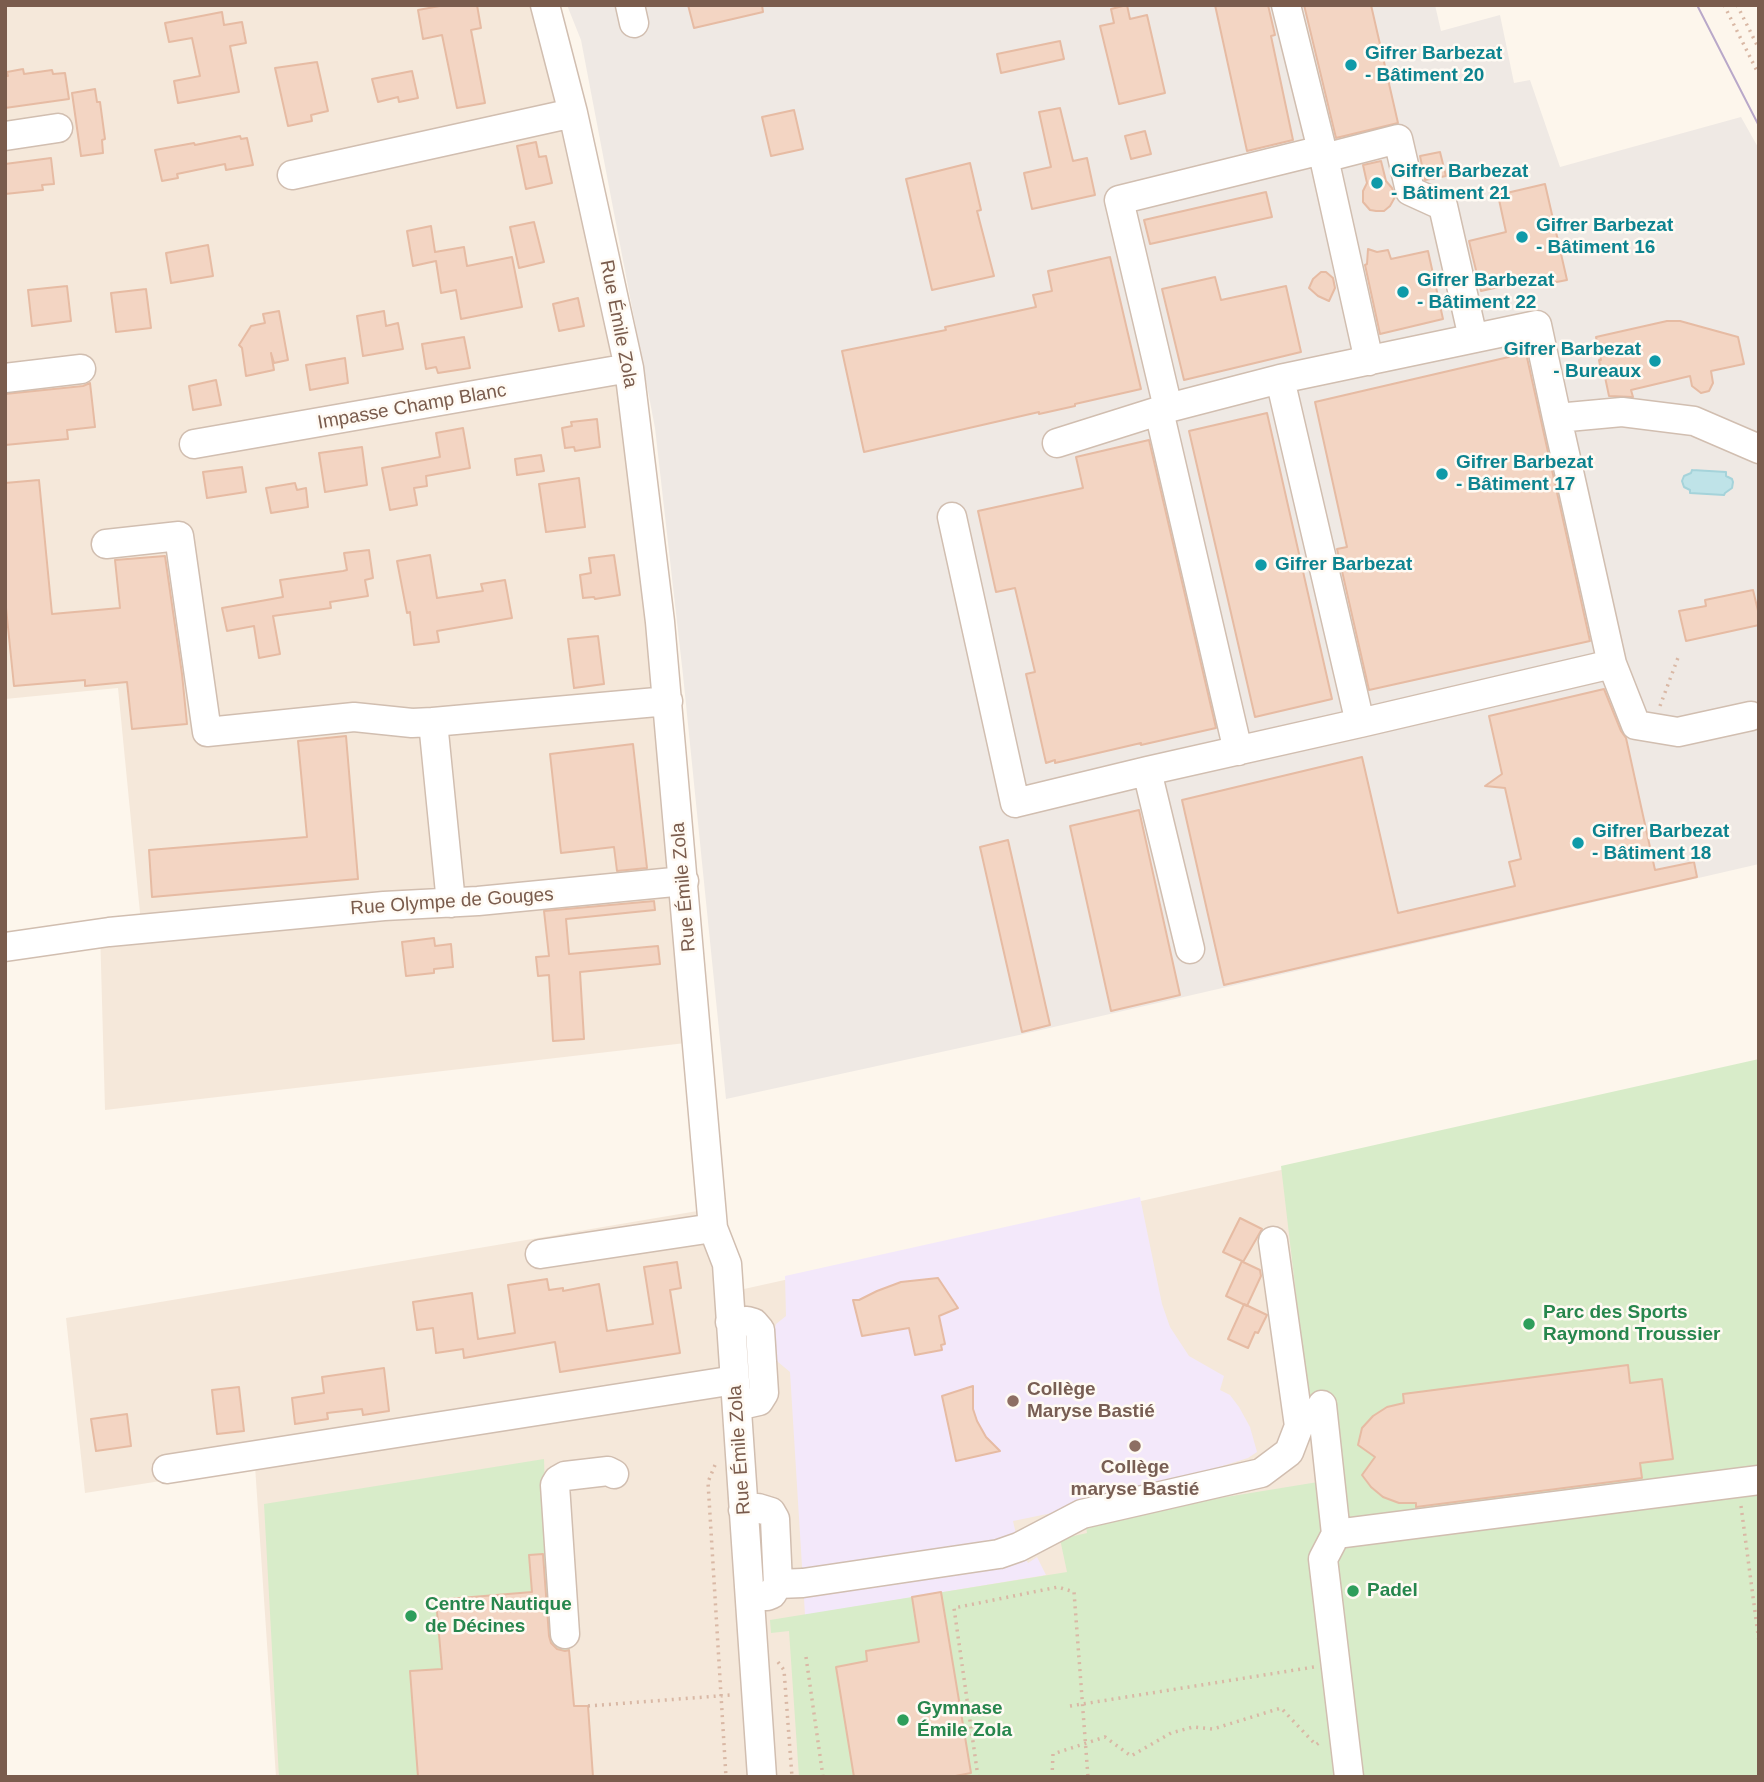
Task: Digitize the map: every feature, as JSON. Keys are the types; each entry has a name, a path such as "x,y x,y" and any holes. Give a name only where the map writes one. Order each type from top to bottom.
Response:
{"street":[{"name":"Rue Émile Zola","path":"545,5 573,113 629,368 660,622 713,1228 727,1264 730,1322 747,1321 754,1323 760,1330 764,1393 759,1401 746,1405 736,1393"},
{"path":"1286,5 1323,154 1369,361"},
{"path":"292,175 573,113"},
{"path":"5,136 58,128"},
{"path":"1238,751 1119,200 1398,139 1410,191 1443,206 1472,338"},
{"path":"1057,443 1164,410 1280,379 1537,325 1612,664 1636,725 1678,732 1751,716"},
{"name":"Impasse Champ Blanc","path":"194,444 629,368"},
{"path":"5,378 81,369"},
{"path":"1280,379 1360,723"},
{"path":"1557,418 1622,412 1694,421 1759,449"},
{"path":"952,517 1015,803 1612,664"},
{"path":"106,544 179,536 207,732 354,717 412,723 433,722 667,701"},
{"path":"433,722 451,903"},
{"path":"1147,771 1190,949"},
{"name":"Rue Olympe de Gouges","path":"5,947 109,932 684,881"},
{"path":"540,1254 713,1228"},
{"path":"778,1584 803,1583 999,1554 1019,1547 1082,1514 1261,1473 1289,1452 1298,1426 1273,1241"},
{"name":"Rue Émile Zola","path":"736,1393 762,1777"},
{"path":"167,1469 736,1393"},
{"path":"1322,1405 1336,1534 1323,1559 1349,1777"},
{"path":"565,1634 555,1485 565,1476 608,1471 614,1474"},
{"path":"1336,1534 1749,1482"},
{"path":"743,1510 758,1508 771,1512 775,1519 778,1584 772,1594 750,1599"}],"path":[{"path":"1724,5 1759,75"},
{"path":"1737,5 1759,49"},
{"path":"1652,728 1678,655"},
{"path":"1749,1482 1759,1642"},
{"path":"978,1777 954,1608 1058,1587 1074,1592 1088,1777"},
{"path":"806,1657 823,1777"},
{"path":"1070,1706 1336,1664"},
{"path":"588,1706 786,1691"},
{"path":"1052,1777 1053,1755 1105,1737 1131,1756 1171,1733 1193,1727 1213,1729 1281,1708 1316,1745 1343,1725"}],"shaded area":[{"path":"5,5 532,5 633,355 703,1041 105,1110 100,929 141,923 118,688 5,699"},
{"path":"567,5 1435,5 1441,31 1500,15 1514,83 1530,80 1560,167 1741,117 1759,149 1759,864 1019,1035 726,1099 655,428 581,40"},
{"path":"1759,1064 1759,1777 276,1777 255,1466 85,1493 66,1318 721,1207 744,1289"},
{"name":"Collège Maryse Bastié","path":"1140,1197 1162,1304 1170,1327 1189,1356 1224,1376 1220,1390 1230,1395 1239,1407 1250,1427 1257,1452 1248,1458 1164,1484 1013,1521 1019,1547 1028,1563 1037,1557 1046,1575 805,1615 790,1372 778,1362 774,1354 776,1324 786,1316 785,1276"}],"green space":[{"name":"Parc des Sports Raymond Troussier","path":"1759,1059 1759,1777 799,1777 789,1631 771,1633 770,1620 1067,1572 1060,1539 1087,1533 1085,1520 1318,1482 1281,1166"},
{"name":"Centre Nautique de Décines","path":"544,1459 547,1554 569,1641 574,1706 588,1706 593,1777 279,1777 264,1504"}],"water":[{"path":"1692,470 1726,472 1726,476 1732,479 1732,488 1724,495 1690,493 1682,481"}],"building":[{"path":"445,5 477,5 481,28 471,30 485,103 457,108 442,35 423,39 418,10"},
{"path":"688,5 762,5 763,12 694,28"},
{"path":"1127,5 1130,19 1147,15 1165,93 1119,104 1100,26 1114,23 1111,9"},
{"path":"1215,5 1268,5 1275,35 1271,36 1293,140 1247,151"},
{"name":"Gifrer Barbezat - Bâtiment 20","path":"1304,5 1371,5 1398,123 1336,138"},
{"path":"222,12 224,25 242,22 246,43 230,46 239,92 178,103 174,81 200,76 192,38 169,42 165,23"},
{"path":"1060,41 1064,59 1001,73 997,54"},
{"path":"317,62 328,111 311,115 312,121 288,126 275,68"},
{"path":"23,69 24,74 52,70 53,74 65,73 69,99 5,108 5,76 8,76 7,72"},
{"path":"412,71 418,98 399,102 398,97 378,102 372,79"},
{"path":"95,89 97,102 100,102 105,139 102,140 103,153 81,156 72,93"},
{"path":"1060,108 1073,161 1087,158 1095,195 1032,209 1024,173 1051,167 1039,112"},
{"path":"794,110 803,149 771,156 762,117"},
{"path":"1145,131 1151,154 1131,159 1125,136"},
{"path":"240,136 241,139 247,138 253,165 226,170 225,164 177,174 178,178 162,181 155,150"},
{"path":"536,142 539,157 546,156 552,183 526,189 517,146"},
{"path":"1440,152 1446,176 1425,180 1420,156"},
{"path":"51,158 54,184 42,185 43,190 5,194 5,164"},
{"name":"Gifrer Barbezat - Bâtiment 21","path":"1381,161 1386,181 1395,197 1384,211 1376,211 1370,210 1363,202 1363,191 1367,183 1363,165"},
{"path":"970,163 981,210 977,211 994,276 932,290 906,179"},
{"name":"Gifrer Barbezat - Bâtiment 16","path":"1545,184 1567,280 1531,287 1530,280 1481,291 1469,241 1506,232 1498,195"},
{"path":"1266,192 1272,217 1150,244 1144,220"},
{"path":"534,222 544,262 519,268 510,227"},
{"path":"431,226 435,252 464,247 467,266 512,257 522,307 461,319 456,290 441,293 436,261 413,266 407,231"},
{"path":"208,245 213,276 171,283 166,253"},
{"name":"Gifrer Barbezat - Bâtiment 22","path":"1368,249 1377,252 1388,250 1391,259 1428,251 1443,319 1380,334 1365,265"},
{"path":"1110,257 1141,389 864,452 842,351 946,330 945,327 1036,307 1033,295 1052,291 1048,271"},
{"path":"1321,272 1326,272 1333,278 1335,288 1329,301 1309,288 1313,279"},
{"path":"1215,277 1221,300 1286,286 1301,352 1184,380 1162,289"},
{"path":"67,286 71,321 32,326 28,290"},
{"path":"146,289 151,328 116,332 111,293"},
{"path":"578,298 584,326 559,331 553,304"},
{"path":"279,311 288,360 274,363 271,353 274,370 246,376 242,348 239,345 251,326 265,323 263,314"},
{"path":"384,311 386,326 398,323 403,349 363,356 357,316"},
{"name":"Gifrer Barbezat - Bureaux","path":"1667,321 1680,321 1738,337 1744,364 1711,371 1713,383 1709,391 1701,393 1692,386 1690,376 1631,390 1633,397 1609,396 1605,377 1602,377 1596,337"},
{"path":"464,337 470,368 438,373 436,367 426,369 422,344"},
{"name":"Gifrer Barbezat - Bâtiment 17","path":"1526,353 1590,641 1369,690 1337,549 1347,547 1315,402"},
{"path":"345,358 348,383 310,390 306,365"},
{"path":"216,380 221,405 193,410 189,386"},
{"path":"90,383 95,427 67,430 68,439 5,445 5,394"},
{"name":"Gifrer Barbezat","path":"1267,413 1332,699 1255,717 1189,431"},
{"path":"597,419 600,447 575,451 574,447 565,448 562,428 572,426 571,422"},
{"path":"463,428 470,468 426,476 427,486 414,488 417,505 390,510 382,468 440,457 436,433"},
{"path":"1149,440 1216,728 1046,763 1026,674 1035,672 1015,588 996,592 978,511 1083,488 1076,457"},
{"path":"362,447 367,485 325,492 319,453"},
{"path":"541,455 544,471 517,475 515,459"},
{"path":"242,467 246,492 207,498 203,472"},
{"path":"579,478 585,527 546,532 539,484"},
{"path":"39,480 52,614 120,608 115,560 165,556 187,724 132,729 127,682 85,686 85,680 14,686 5,598 5,483"},
{"path":"295,483 297,490 306,488 308,507 271,513 266,488"},
{"path":"369,550 373,578 365,580 368,596 330,602 331,608 273,616 280,654 259,658 254,626 227,631 222,608 283,597 280,580 347,570 344,553"},
{"path":"430,555 437,598 483,591 481,584 505,580 512,618 437,631 439,642 414,645 410,612 407,613 397,561"},
{"path":"614,555 620,595 583,598 580,575 591,573 589,558"},
{"path":"1753,590 1759,625 1686,641 1679,611 1706,606 1705,600"},
{"path":"598,636 604,684 574,688 568,639"},
{"name":"Gifrer Barbezat - Bâtiment 18","path":"1604,689 1626,738 1655,870 1694,862 1697,877 1224,985 1182,800 1362,757 1398,913 1515,886 1509,862 1521,859 1505,788 1485,786 1502,774 1489,716"},
{"path":"346,736 358,879 152,897 149,850 307,837 298,741"},
{"path":"633,744 647,868 617,871 614,847 561,853 550,754"},
{"path":"1139,810 1180,995 1111,1011 1070,826"},
{"path":"1008,840 1050,1025 1022,1032 980,847"},
{"path":"654,901 655,910 566,919 569,954 658,946 660,964 580,972 584,1039 553,1041 549,975 538,976 536,957 549,956 544,911"},
{"path":"434,938 435,946 451,944 453,967 434,969 434,973 406,976 402,942"},
{"path":"1240,1218 1262,1229 1243,1262 1260,1270 1261,1276 1247,1306 1226,1296 1242,1261 1223,1252"},
{"path":"677,1262 681,1288 670,1290 680,1353 560,1372 555,1342 464,1358 463,1349 436,1353 433,1328 417,1330 413,1302 472,1293 478,1339 515,1333 508,1285 547,1279 549,1290 563,1288 563,1291 599,1284 607,1331 653,1324 644,1267"},
{"path":"938,1278 958,1308 939,1316 945,1344 941,1345 942,1350 915,1355 909,1328 862,1336 853,1300 859,1300 901,1282"},
{"path":"1244,1304 1267,1315 1248,1348 1228,1339"},
{"path":"1628,1365 1630,1383 1662,1379 1673,1459 1640,1463 1642,1478 1416,1507 1416,1503 1399,1503 1383,1497 1362,1475 1375,1457 1358,1445 1362,1428 1373,1416 1387,1407 1404,1403 1403,1394"},
{"path":"384,1368 389,1411 363,1415 362,1409 327,1413 328,1419 295,1424 292,1398 324,1393 322,1377"},
{"path":"973,1386 973,1409 977,1421 986,1437 1000,1451 956,1461 942,1396"},
{"path":"239,1387 244,1431 217,1434 212,1390"},
{"path":"127,1414 131,1446 96,1451 91,1419"},
{"path":"543,1554 549,1636 557,1649 569,1650 574,1706 588,1706 593,1777 418,1777 410,1671 442,1669 436,1600 532,1592 529,1555"},
{"name":"Gymnase Émile Zola","path":"941,1592 971,1773 950,1777 854,1777 836,1667 867,1661 866,1651 919,1642 912,1597"}],"tram line":[{"path":"1697,5 1759,126"}],"place":[{"name":"Gifrer Barbezat - Bâtiment 20","path":"1351,65"},
{"name":"Gifrer Barbezat - Bâtiment 21","path":"1377,183"},
{"name":"Gifrer Barbezat - Bâtiment 16","path":"1522,237"},
{"name":"Gifrer Barbezat - Bâtiment 22","path":"1403,292"},
{"name":"Gifrer Barbezat - Bureaux","path":"1655,361"},
{"name":"Gifrer Barbezat - Bâtiment 17","path":"1442,474"},
{"name":"Gifrer Barbezat","path":"1261,565"},
{"name":"Gifrer Barbezat - Bâtiment 18","path":"1578,843"},
{"name":"Parc des Sports Raymond Troussier","path":"1529,1324"},
{"name":"Collège Maryse Bastié","path":"1013,1401"},
{"name":"Collège maryse Bastié","path":"1135,1446"},
{"name":"Padel","path":"1353,1591"},
{"name":"Centre Nautique de Décines","path":"411,1616"},
{"name":"Gymnase Émile Zola","path":"903,1720"}]}
